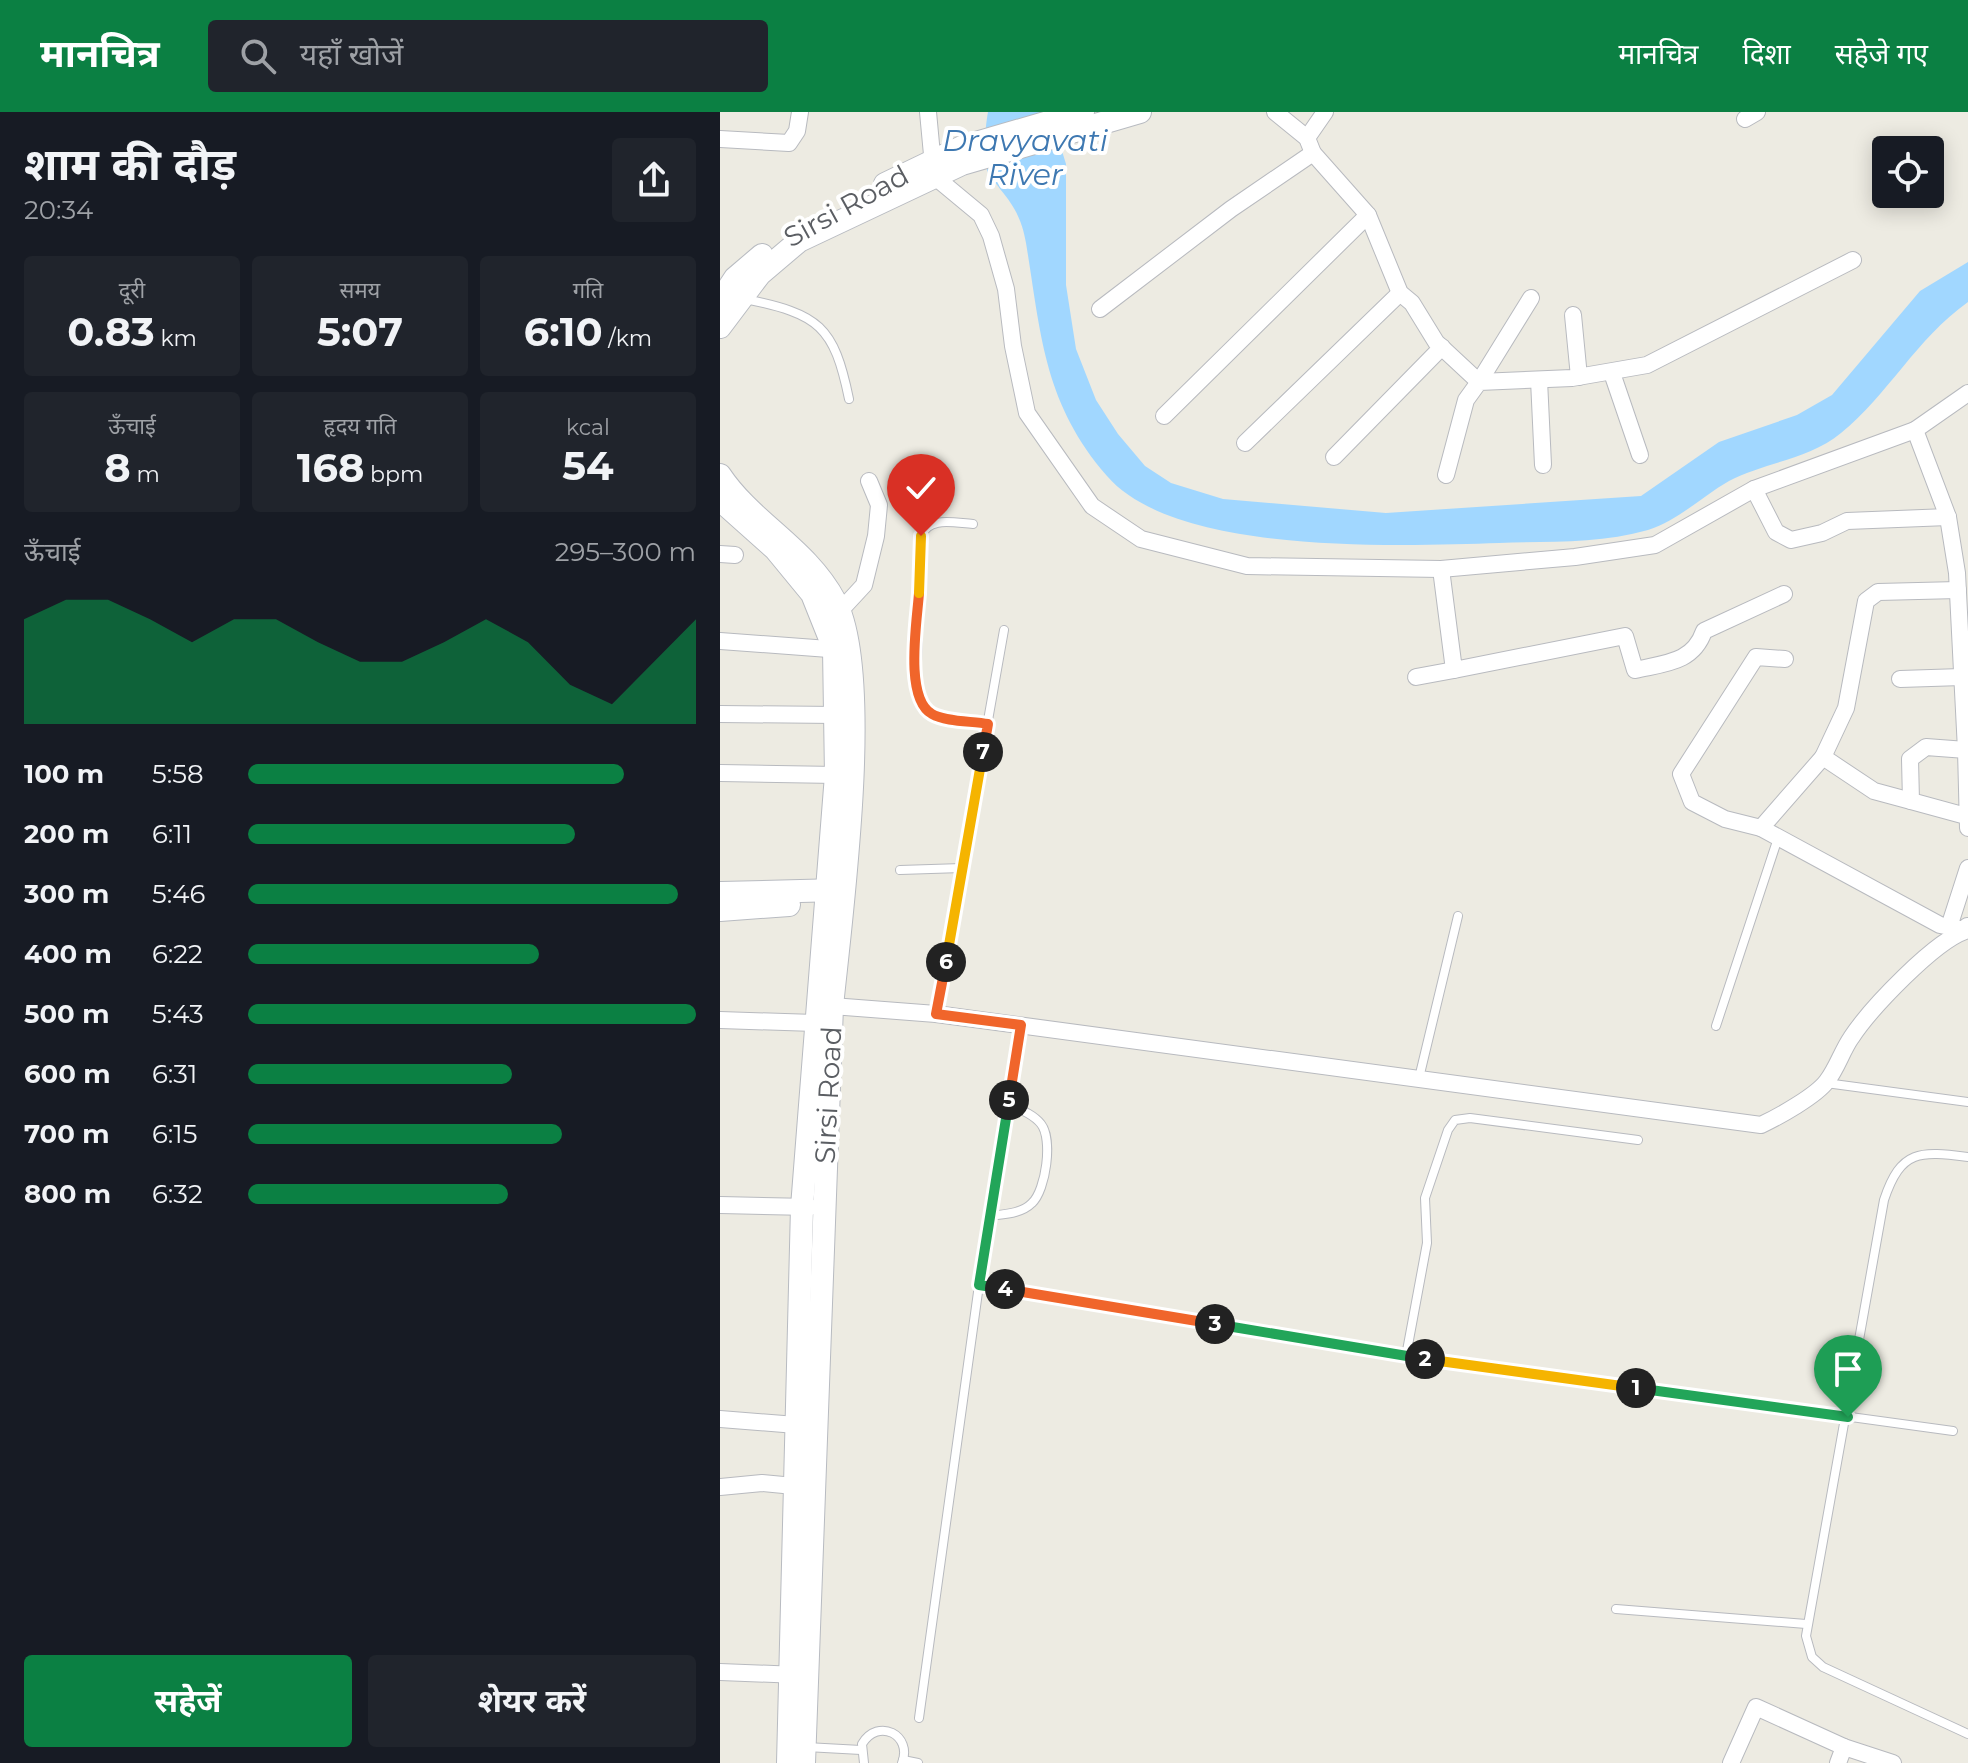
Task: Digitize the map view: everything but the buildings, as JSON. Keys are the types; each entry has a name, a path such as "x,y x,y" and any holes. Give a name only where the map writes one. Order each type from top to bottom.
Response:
{"street":[{"path":"720,139 789,143 797,131 800,112"},
{"path":"928,112 932,168 981,215 1006,289 1013,346 1027,413 1092,506 1141,539 1247,566 1441,569 1563,559 1655,545 1754,489 1915,430 1968,393"},
{"name":"Sirsi Road","path":"720,327 730,300 799,241 932,168 962,156 1085,121 1140,112"},
{"path":"1275,112 1310,146 1368,215 1400,293 1412,303 1442,347 1479,382 1579,377 1647,365 1853,260"},
{"path":"1100,309 1310,146 1325,112"},
{"path":"1164,416 1368,215"},
{"path":"1245,443 1400,293"},
{"path":"1446,475 1466,400 1531,298"},
{"path":"1573,315 1579,377"},
{"path":"1334,457 1442,347"},
{"path":"1612,373 1640,455"},
{"path":"1539,380 1543,465"},
{"path":"1823,757 1874,791 1967,820 1958,590 1948,517 1915,430"},
{"name":"Sirsi Road","path":"720,475 805,558 839,612 853,715 834,898 815,1023 813,1207 797,1675"},
{"path":"839,612 864,585 876,536 879,505 869,481"},
{"path":"1754,489 1776,532 1791,540 1822,533 1847,521 1948,517"},
{"name":"Sirsi Road","path":"720,500 775,549 812,594 842,650 837,715 832,1006 796,1425 794,1486 799,1758"},
{"path":"1441,569 1454,670"},
{"path":"1761,828 1823,757 1846,708 1866,601 1878,592 1958,590"},
{"path":"1416,677 1625,636 1635,670 1685,659 1699,646 1704,631 1784,594"},
{"path":"720,641 842,650"},
{"path":"1785,659 1756,657 1681,774 1692,802 1725,819 1761,828 1962,928"},
{"path":"1900,679 1962,677"},
{"path":"720,714 837,715"},
{"path":"1911,801 1910,759 1926,747 1966,750"},
{"path":"720,773 836,775"},
{"path":"832,1006 936,1014 1761,1125 1786,1113 1826,1083 1851,1038 1883,999 1962,928 1968,868"},
{"path":"720,893 834,898"},
{"path":"720,910 834,898"},
{"path":"720,1020 815,1023"},
{"path":"720,1205 813,1207"},
{"path":"720,1419 796,1425"},
{"path":"720,1487 762,1483 794,1486"},
{"path":"720,1672 797,1675"},
{"path":"1731,1763 1756,1707 1841,1755 1893,1763"}],"lane":[{"path":"730,300 772,304 822,327 840,359 849,399"},
{"path":"973,524 933,522 924,528 921,536 916,694 919,703 933,715 988,724"},
{"path":"936,1014 1004,630"},
{"path":"1716,1026 1778,837"},
{"path":"900,870 962,868"},
{"path":"1419,1078 1458,916"},
{"path":"919,1718 979,1285 1021,1025"},
{"path":"1826,1083 1968,1102"},
{"path":"990,1216 1013,1213 1030,1206 1039,1191 1044,1165 1046,1142 1040,1123 1008,1104"},
{"path":"1406,1356 1427,1243 1425,1198 1455,1120 1470,1118 1638,1140"},
{"path":"1968,1157 1915,1154 1901,1164 1891,1179 1884,1200 1848,1417 1806,1624 1808,1648 1823,1667 1968,1734"},
{"path":"979,1285 1406,1356 1953,1431"},
{"path":"1616,1609 1806,1624"},
{"path":"864,1763 861,1750 870,1734 888,1730 902,1742 902,1762 918,1763"},
{"path":"799,1758 861,1750"}],"water":[{"name":"Dravyavati River","path":"988,112 1050,112 1066,164 1066,285 1076,349 1096,400 1118,434 1145,466 1171,483 1223,499 1386,513 1641,496 1719,442 1797,415 1832,395 1920,291 1968,262 1968,302 1933,333 1873,402 1841,433 1801,455 1729,481 1680,514 1648,530 1612,538 1574,541 1406,545 1292,541 1235,533 1183,521 1140,502 1107,476 1069,421 1048,366 1022,227 1014,208 988,173 985,142"}],"route":[{"path":"921,536 915,647 919,703 933,715 988,724 936,1014 1021,1025 979,1285 1406,1356 1848,1417"}]}
